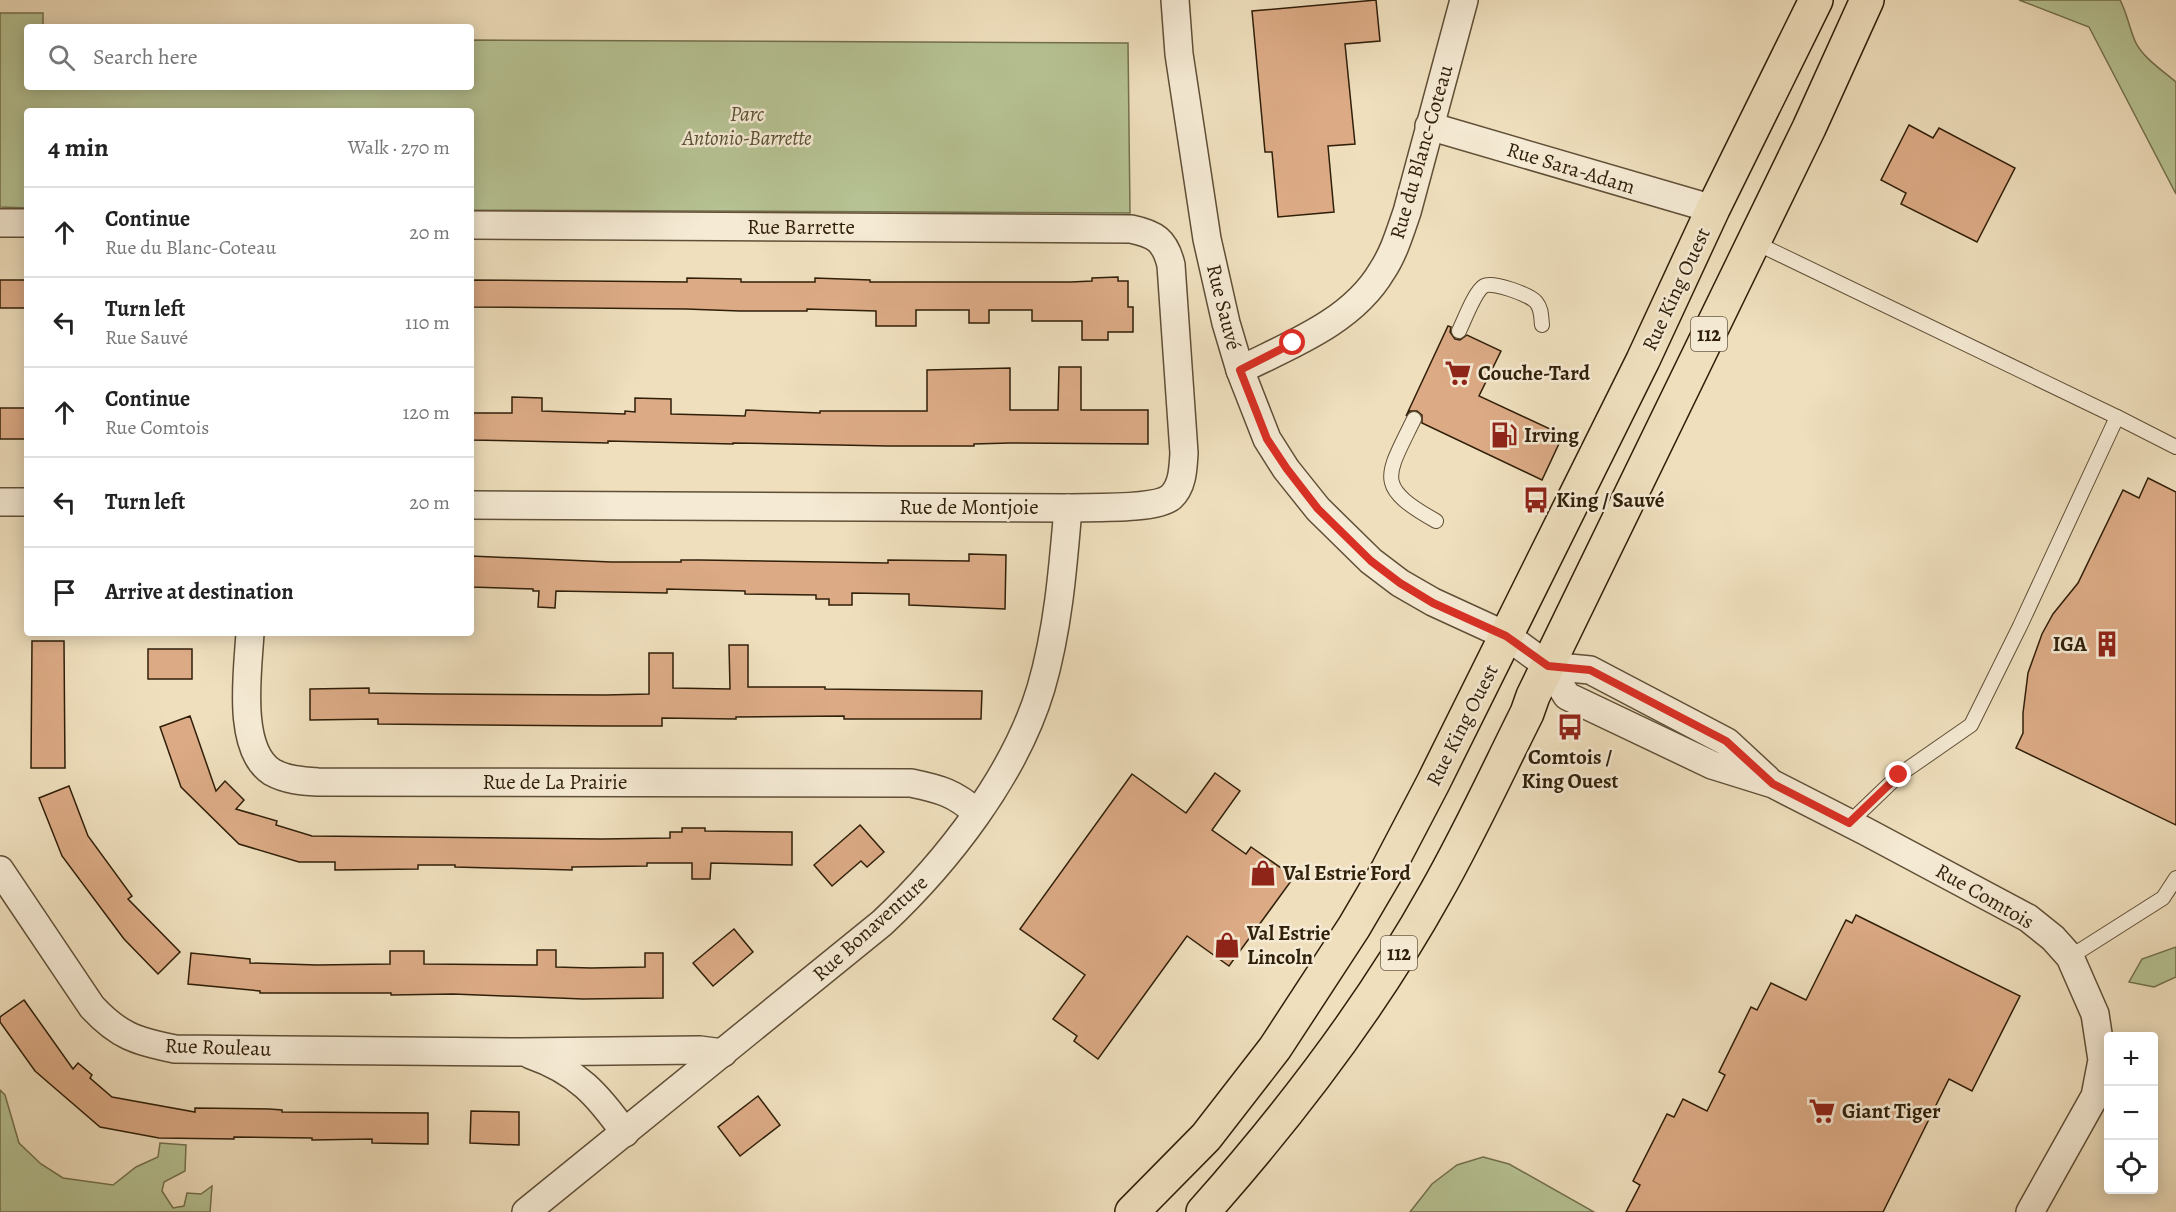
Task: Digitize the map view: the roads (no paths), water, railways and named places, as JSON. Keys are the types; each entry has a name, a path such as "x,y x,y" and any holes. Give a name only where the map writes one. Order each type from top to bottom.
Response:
{"main road":[{"name":"Rue King Ouest","path":"1132,1212 1206,1137 1275,1048 1354,927 1388,869 1643,360 1713,209 1816,0"},
{"name":"112","path":"1203,1212 1264,1141 1346,1031 1404,945 1471,828 1809,128 1867,0"}],"street":[{"name":"Rue Sauvé","path":"1176,0 1179,54 1207,239 1218,292 1240,370 1267,439 1318,509 1371,561 1400,583 1433,603 1506,636"},
{"name":"Rue du Blanc-Coteau","path":"1240,370 1329,323 1350,309 1366,294 1382,272 1395,246 1407,212 1464,0"},
{"name":"Rue Sara-Adam","path":"1429,126 1713,209"},
{"path":"0,223 24,223"},
{"name":"Rue Barrette","path":"474,225 1131,229"},
{"name":"Rue de Montjoie","path":"474,505 1068,508 1145,506 1160,503 1171,497 1179,486 1183,473 1184,453 1171,265 1167,250 1158,239 1147,232 1131,229"},
{"path":"0,502 24,502"},
{"name":"Rue Bonaventure","path":"526,1212 882,923 916,890 949,851 977,813 1024,731 1041,689 1059,599 1068,508"},
{"name":"Rue de La Prairie","path":"250,636 247,709 256,756 271,771 291,780 318,782 911,783 960,797 977,813"},
{"name":"Rue Comtois","path":"1506,636 1548,666 1567,696 1712,765 1773,784 2028,918 2053,938 2070,957 2095,1014 2102,1060 2095,1096 2030,1212"},
{"name":"Rue Rouleau","path":"0,870 92,1007 108,1024 125,1035 147,1044 175,1049 522,1052 700,1050 723,1053"},
{"name":"Rue Rouleau","path":"522,1052 546,1060 580,1080 600,1099 625,1133"}],"lane":[{"path":"1754,242 2176,447"},
{"path":"1459,330 1478,292 1484,286 1491,285 1498,285 1531,298 1537,303 1541,312 1542,325"},
{"path":"1849,823 1899,775 1971,725 2020,626 2117,417"},
{"path":"1414,419 1394,459 1391,474 1392,488 1401,500 1436,521"},
{"path":"2070,957 2163,898 2176,878"}],"place":[{"name":"Couche-Tard","path":"1458,373"},
{"name":"Irving","path":"1504,435"},
{"name":"King / Sauvé","path":"1536,500"},
{"name":"IGA","path":"2107,644"},
{"name":"Comtois / King Ouest","path":"1570,727"},
{"name":"Val Estrie Ford","path":"1263,873"},
{"name":"Val Estrie Lincoln","path":"1227,945"},
{"name":"Giant Tiger","path":"1822,1111"}],"park label":[{"name":"Parc Antonio-Barrette","path":"747,126"}]}
